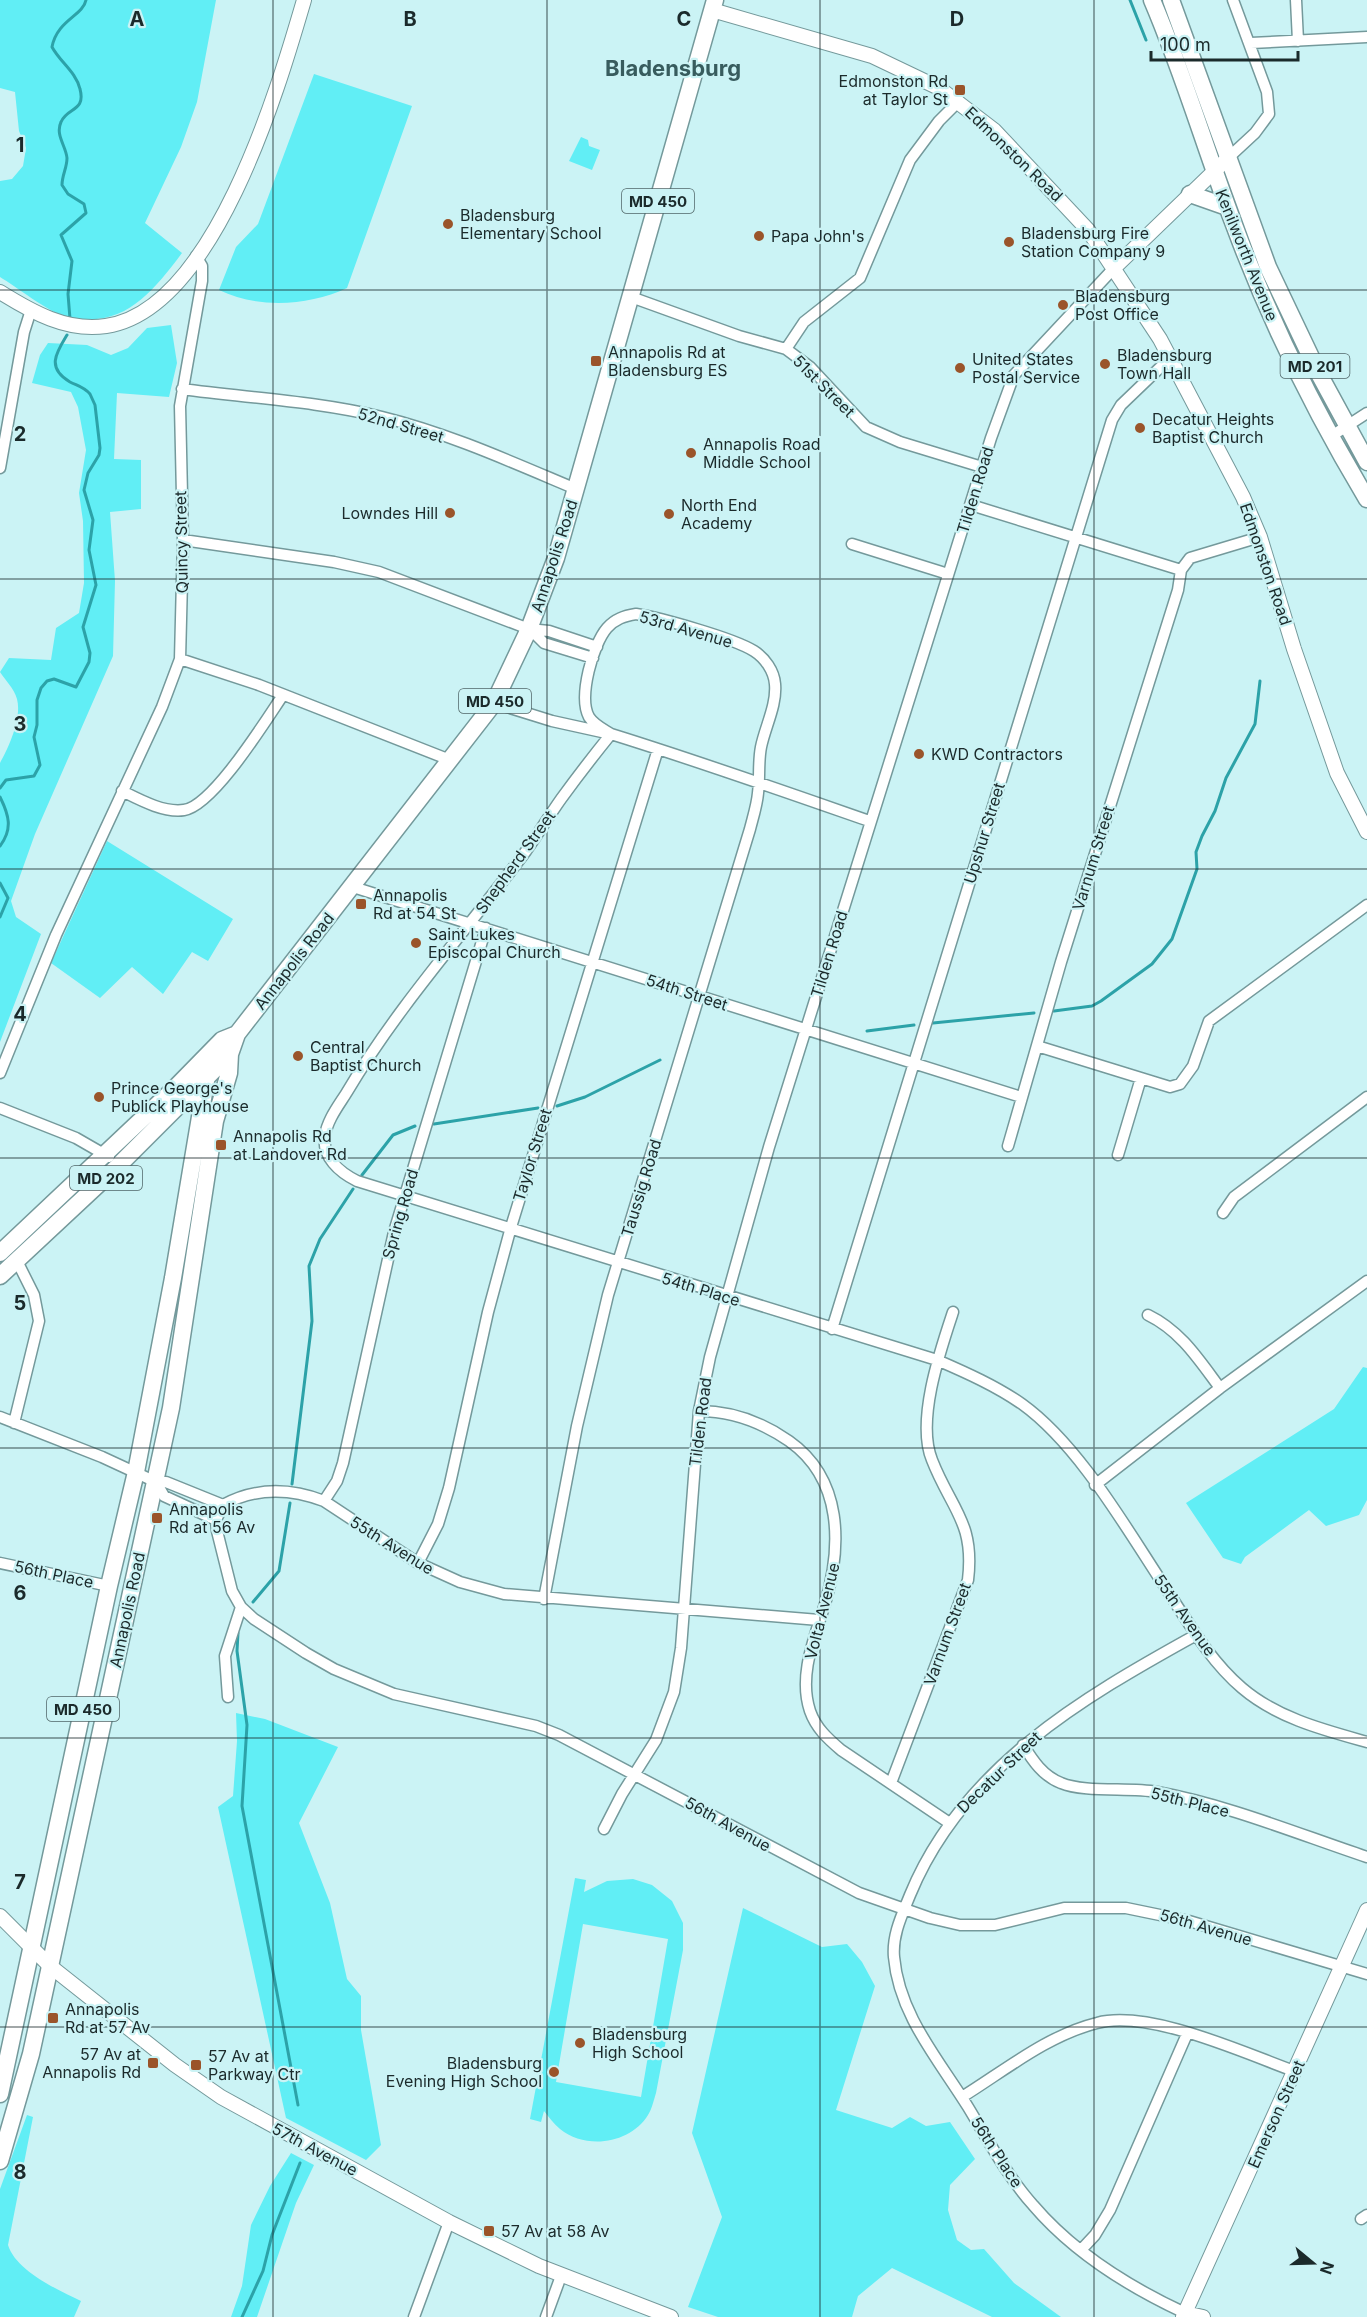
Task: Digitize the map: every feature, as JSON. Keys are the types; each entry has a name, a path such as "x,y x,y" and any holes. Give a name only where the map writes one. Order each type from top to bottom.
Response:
{"main road":[{"name":"Kenilworth Avenue","path":"1152,0 1227,207 1287,352 1330,437 1367,499"},
{"name":"Kenilworth Avenue","path":"1172,0 1228,158 1286,307 1347,428 1367,462"},
{"name":"Annapolis Road","path":"237,1034 494,703 529,629 545,592 576,489 713,5"},
{"path":"1190,194 1227,207"},
{"name":"MD 450","path":"230,1054 237,1034"},
{"name":"MD 450","path":"208,1055 222,1040 237,1034"},
{"name":"Annapolis Road","path":"0,2162 24,2086 156,1482 180,1356 215,1121 229,1073 230,1054"},
{"name":"MD 202","path":"0,1276 118,1166 230,1054"},
{"name":"Annapolis Road","path":"0,2094 109,1586 136,1473 173,1278 207,1075 208,1055"},
{"name":"MD 202","path":"0,1253 208,1055"},
{"path":"177,1108 188,1111 199,1118"}],"street":[{"path":"0,292 55,321 81,326 108,326 126,321 153,305 196,256 229,204 256,150 304,0"},
{"path":"1228,158 1255,133 1269,114 1267,92 1251,43 1233,0"},
{"path":"1296,0 1298,41"},
{"name":"Edmonston Road","path":"713,5 884,61 919,77 958,101 994,130 1065,203 1115,267 1170,358 1235,479 1260,537 1294,649 1337,773 1367,832"},
{"path":"1251,43 1367,37"},
{"path":"786,349 804,322 860,278 910,160 939,120 958,101"},
{"name":"Tilden Road","path":"604,1829 656,1740 674,1692 684,1608 699,1411 725,1296 869,821 981,467 1014,375 1115,267 1228,158"},
{"name":"Quincy Street","path":"0,1073 56,935 162,707 180,659 183,540 178,427 182,389 202,281 202,266 196,256"},
{"name":"51st Street","path":"631,297 717,328 786,349 810,367 866,427 900,442 981,467"},
{"path":"0,468 24,332 31,310"},
{"name":"Upshur Street","path":"832,1329 1116,412 1170,358"},
{"name":"52nd Street","path":"182,389 385,417 487,453 576,489"},
{"path":"1330,437 1367,413"},
{"path":"970,505 1181,570 1190,558 1260,537"},
{"path":"183,540 334,562 379,572 529,629 549,631 597,647"},
{"path":"852,544 948,574"},
{"name":"Varnum Street","path":"1008,1146 1021,1097 1178,590 1181,570"},
{"name":"53rd Avenue","path":"611,734 592,722 586,708 585,690 597,647 606,628 614,622 624,616 636,614 740,644 764,659 772,670 775,685 774,699 761,748 759,782"},
{"path":"529,629 544,643 593,658"},
{"path":"180,659 284,695 450,760"},
{"path":"122,791 170,810 196,807 213,791 284,695"},
{"path":"494,703 552,721 611,734 759,782 869,821"},
{"name":"Shepherd Street","path":"337,1108 384,1035 611,734"},
{"name":"Taylor Street","path":"418,1563 438,1524 449,1488 488,1312 511,1227 658,749"},
{"name":"Taussig Road","path":"544,1599 580,1415 617,1262 750,829 759,782"},
{"name":"54th Street","path":"353,887 1021,1097"},
{"path":"1037,1046 1170,1087 1180,1084 1193,1066 1209,1022 1367,905"},
{"name":"Spring Road","path":"324,1501 337,1481 343,1462 381,1281 404,1196 486,928"},
{"path":"1118,1155 1145,1080"},
{"path":"1223,1214 1234,1197 1367,1097"},
{"path":"0,1108 76,1138 106,1154 118,1166"},
{"name":"54th Place","path":"337,1108 327,1124 324,1138 326,1149 332,1162 340,1171 357,1181 937,1360 1001,1390 1024,1406 1066,1446 1095,1485"},
{"path":"14,1423 39,1321 34,1295 17,1261"},
{"path":"1095,1485 1220,1388 1367,1281"},
{"name":"Varnum Street","path":"891,1782 959,1609 968,1580 971,1556 968,1535 960,1514 931,1460 927,1441 937,1360 953,1312"},
{"path":"1148,1315 1166,1324 1188,1344 1220,1388"},
{"name":"Volta Avenue","path":"699,1411 723,1413 756,1422 792,1443 817,1469 832,1504 836,1540 835,1562 807,1671 806,1690 810,1710 825,1737 948,1822"},
{"path":"0,1417 156,1482 166,1482 223,1504 216,1520 164,1496 156,1482"},
{"name":"55th Avenue","path":"1095,1485 1196,1635 1241,1687 1258,1700 1295,1719 1367,1742"},
{"name":"55th Avenue","path":"223,1504 255,1492 282,1490 324,1501 418,1563 440,1575 480,1588 544,1599 819,1620"},
{"name":"56th Avenue","path":"216,1520 228,1576 241,1607 278,1636 334,1669 394,1694 536,1726 559,1735 635,1773 834,1880 904,1910 947,1922 973,1926 1006,1923 1064,1908 1125,1908 1199,1924 1367,1974"},
{"name":"56th Place","path":"0,1563 109,1586"},
{"path":"228,1697 225,1656 241,1607"},
{"name":"Decatur Street","path":"904,1910 916,1880 948,1822 1023,1745 1096,1692 1137,1666 1196,1635"},
{"name":"55th Place","path":"1023,1745 1043,1772 1063,1784 1074,1787 1133,1789 1185,1799 1367,1857"},
{"name":"56th Place","path":"904,1910 894,1942 897,1977 914,2022 1017,2186 1057,2231 1081,2250 1139,2289 1184,2315 1203,2317"},
{"name":"Emerson Street","path":"1184,2315 1367,1910"},
{"name":"57th Avenue","path":"0,1916 33,1946 50,1966 175,2065 221,2097 449,2222 561,2276 671,2317"},
{"path":"962,2097 1057,2040 1099,2022 1136,2021 1187,2034 1294,2071"},
{"path":"1081,2250 1095,2235 1110,2210 1187,2034"},
{"path":"414,2317 449,2222"},
{"path":"546,2317 561,2276"}],"shaded area":[{"path":"0,0 216,0 197,102 181,147 145,223 182,253 146,295 133,306 119,313 103,318 84,319 64,316 0,277 0,181 12,179 23,166 26,148 19,131 15,92 0,88"},
{"path":"314,74 412,106 347,288 300,302 266,302 234,296 219,290 236,247 258,224"},
{"path":"581,137 588,140 589,146 600,150 592,170 569,161"},
{"path":"171,325 177,363 169,397 117,393 114,459 141,460 141,509 110,512 115,581 113,656 35,834 11,901 16,917 41,934 0,1042 0,763 14,732 18,707 14,691 0,672 9,658 51,660 56,628 79,613 84,583 83,521 79,493 86,450 78,407 71,392 32,383 40,355 48,343 87,345 111,355 128,348 147,328"},
{"path":"107,841 233,919 208,961 192,952 163,994 132,967 100,998 51,963"},
{"path":"1363,1367 1367,1368 1367,1500 1359,1515 1326,1526 1309,1510 1245,1557 1241,1564 1223,1558 1186,1503 1334,1409"},
{"path":"236,1713 265,1719 338,1747 299,1823 330,1903 347,1979 361,1996 361,2030 381,2145 366,2160 286,2118 218,1807 233,1796 237,1741"},
{"path":"575,1878 586,1880 584,1892 607,1881 633,1879 652,1885 672,1901 683,1923 683,1950 656,2093 649,2113 640,2125 630,2132 607,2141 582,2140 571,2136 558,2127 544,2111 541,2122 530,2119","holes":["583,1924 668,1939 641,2097 556,2082"]},
{"path":"743,1908 822,1947 847,1944 862,1962 875,1986 836,2110 892,2128 910,2117 926,2126 950,2122 975,2159 950,2185 948,2210 957,2240 971,2250 984,2249 1014,2283 1061,2317 992,2317 892,2268 858,2296 852,2317 718,2317 688,2307 722,2217 692,2133"},
{"path":"27,2115 33,2117 8,2245 20,2263 39,2279 81,2301 74,2317 0,2317 0,2189"},
{"path":"291,2153 314,2165 296,2203 257,2317 231,2317 242,2286 251,2225 270,2186"}],"waterway":[{"path":"70,319 68,294 72,261 61,235 86,213 84,204 68,194 62,185 67,158 59,127 64,117 78,106 81,96 75,77 52,47 64,24 84,6 86,0"},
{"path":"1130,0 1146,40"},
{"path":"0,788 6,780 34,776 40,765 34,737 37,725 37,700 41,688 47,681 54,679 76,687 89,662 90,653 83,627 96,585 89,550 93,520 84,490 88,473 99,455 100,448 95,405 90,394 63,377 56,366 55,360 59,348 67,335"},
{"path":"1054,1011 1092,1006 1101,1001 1152,964 1172,939 1197,869 1196,852 1202,836 1215,811 1226,778 1255,724 1260,681"},
{"path":"0,797 8,822 7,834 0,846"},
{"path":"0,883 8,898 0,917"},
{"path":"933,1023 1034,1013"},
{"path":"867,1031 914,1025"},
{"path":"557,1106 585,1097 660,1060"},
{"path":"434,1124 538,1108"},
{"path":"362,1175 393,1135 415,1126"},
{"path":"292,1484 312,1321 309,1266 320,1239 353,1189"},
{"path":"253,1602 279,1571 290,1503"},
{"path":"238,1633 237,1651 247,1725 242,1806 298,2105"},
{"path":"242,2317 263,2271 272,2235 300,2163"}],"place":[{"name":"Edmonston Rd at Taylor St","path":"960,90"},
{"name":"Bladensburg Elementary School","path":"448,224"},
{"name":"Papa John's","path":"759,236"},
{"name":"Bladensburg Fire Station Company 9","path":"1009,242"},
{"name":"Bladensburg Post Office","path":"1063,305"},
{"name":"Annapolis Rd at Bladensburg ES","path":"596,361"},
{"name":"Bladensburg Town Hall","path":"1105,364"},
{"name":"United States Postal Service","path":"960,368"},
{"name":"Decatur Heights Baptist Church","path":"1140,428"},
{"name":"Annapolis Road Middle School","path":"691,453"},
{"name":"Lowndes Hill","path":"450,513"},
{"name":"North End Academy","path":"669,514"},
{"name":"KWD Contractors","path":"919,754"},
{"name":"Annapolis Rd at 54 St","path":"361,904"},
{"name":"Saint Lukes Episcopal Church","path":"416,943"},
{"name":"Central Baptist Church","path":"298,1056"},
{"name":"Prince George's Publick Playhouse","path":"99,1097"},
{"name":"Annapolis Rd at Landover Rd","path":"221,1145"},
{"name":"Annapolis Rd at 56 Av","path":"157,1518"},
{"name":"Annapolis Rd at 57 Av","path":"53,2018"},
{"name":"Bladensburg High School","path":"580,2043"},
{"name":"57 Av at Annapolis Rd","path":"153,2063"},
{"name":"57 Av at Parkway Ctr","path":"196,2065"},
{"name":"Bladensburg Evening High School","path":"554,2072"},
{"name":"57 Av at 58 Av","path":"489,2231"}],"district":[{"name":"Bladensburg","path":"673,68"}]}
